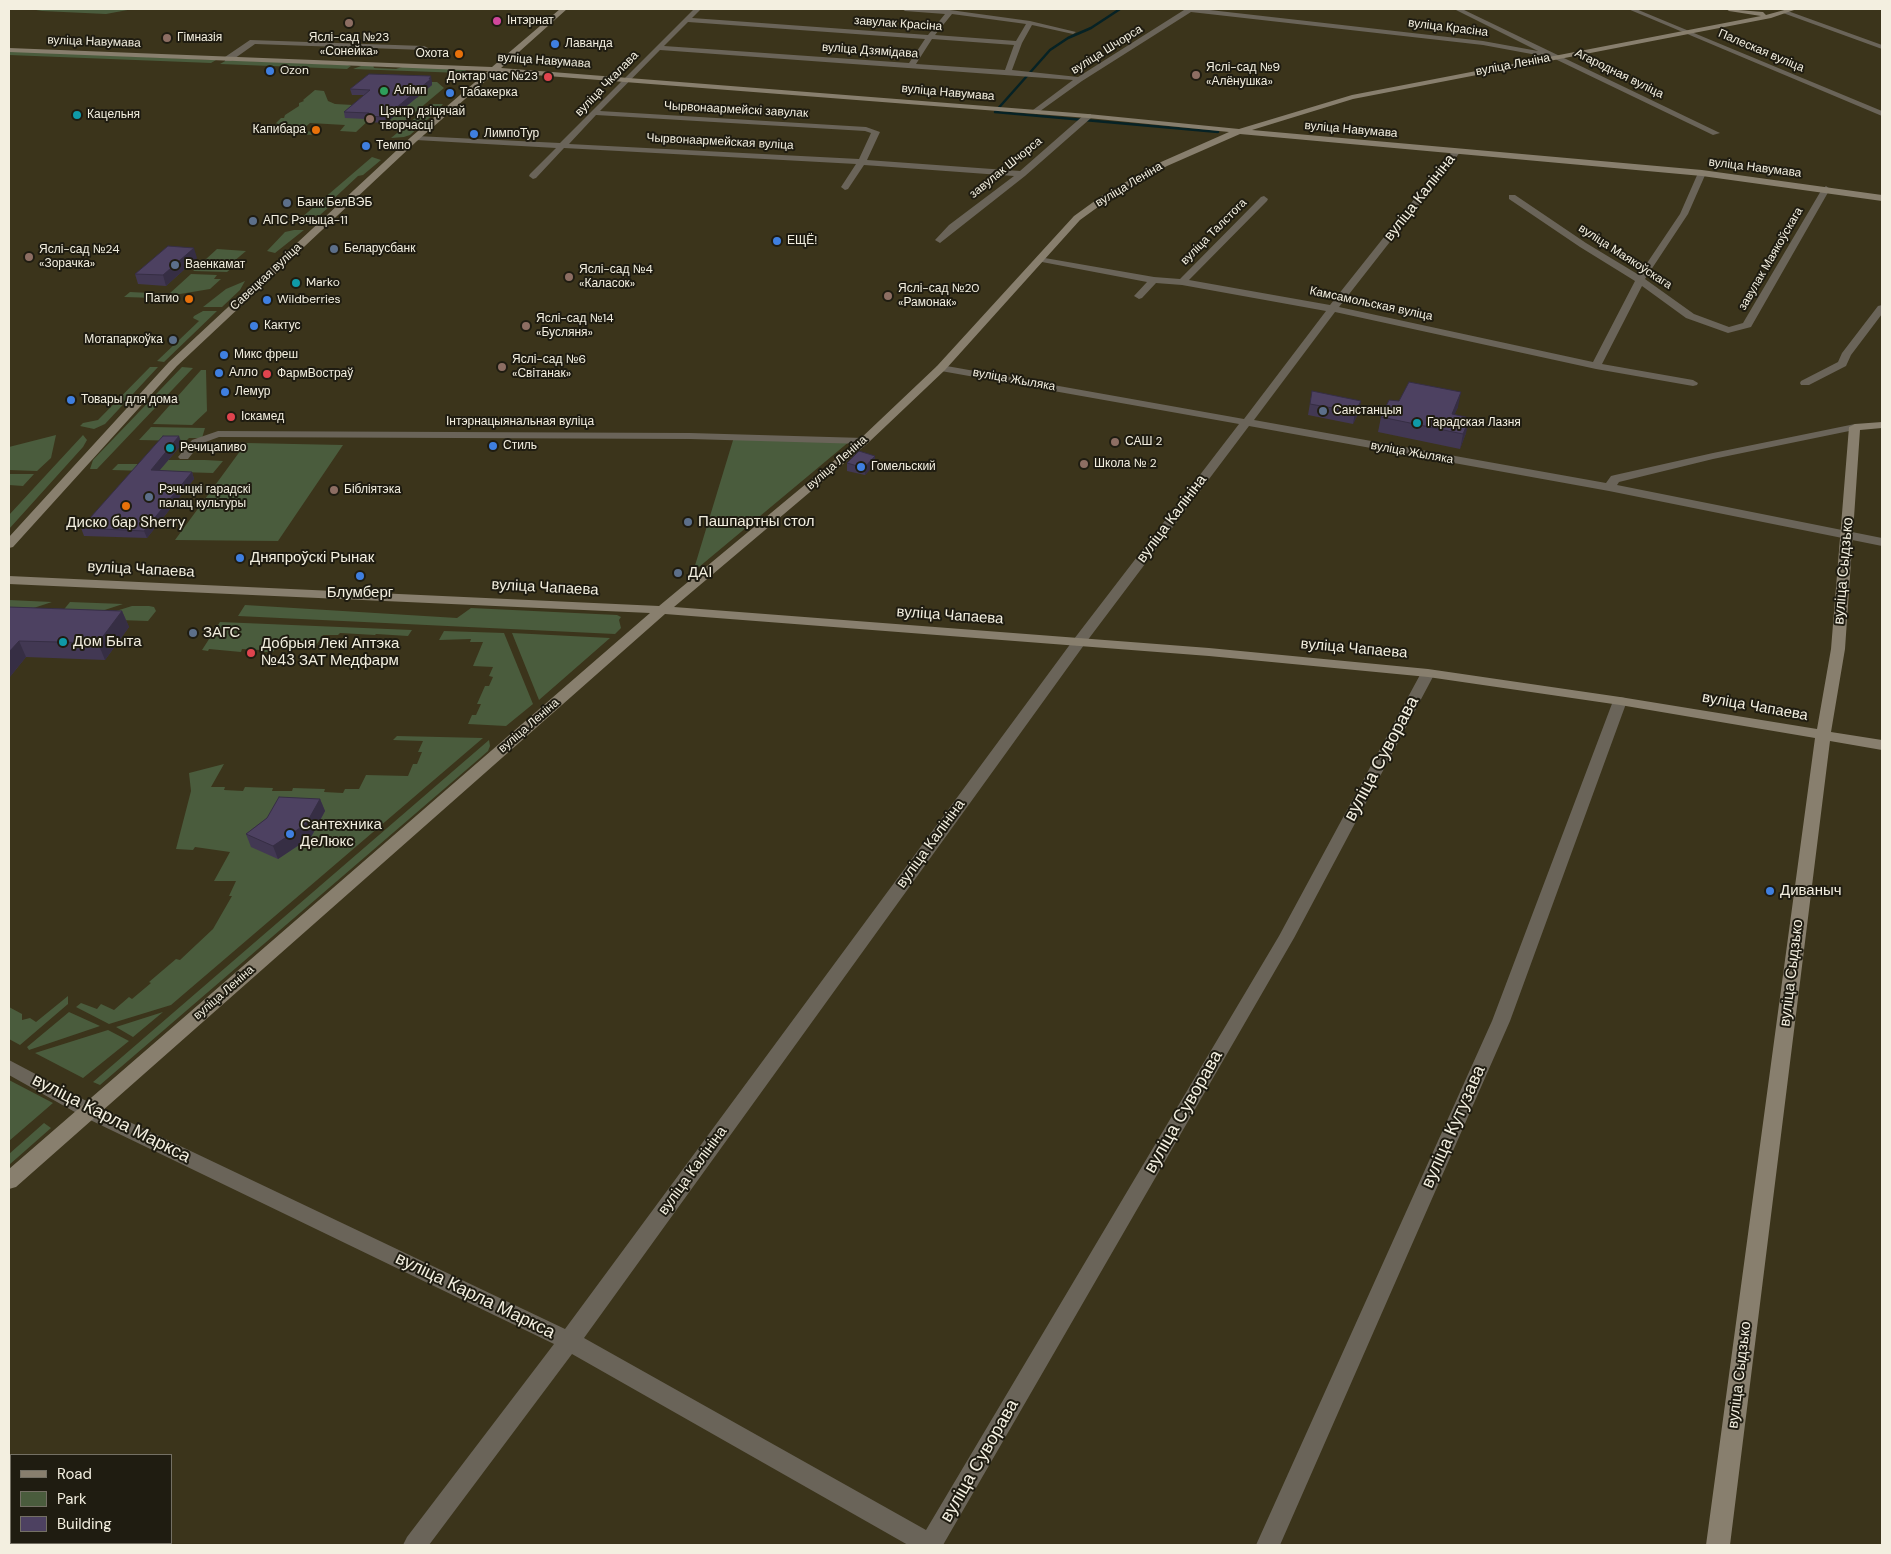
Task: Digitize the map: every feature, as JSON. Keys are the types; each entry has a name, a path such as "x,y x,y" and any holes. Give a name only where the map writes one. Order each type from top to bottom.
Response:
{"street":[{"name":"Савецкая вуліца","path":"9,544 173,364 416,138 564,9"},
{"name":"вуліца Чкалава","path":"533,176 698,9"},
{"path":"905,9 950,12 1030,23 1073,32"},
{"name":"вуліца Красіна","path":"1186,9 1483,43 1556,56"},
{"name":"вуліца Шчорса","path":"1036,112 1079,79 1192,9"},
{"name":"Агародная вуліца","path":"1457,9 1716,133"},
{"name":"Палеская вуліца","path":"1631,9 1882,114"},
{"path":"1729,9 1771,16"},
{"path":"1789,10 1882,47"},
{"name":"вуліца Леніна","path":"9,1181 662,610 864,441 941,368 1078,218 1106,197 1164,164 1239,131 1352,97 1556,56 1687,33 1771,16 1789,10"},
{"path":"911,65 929,38 950,12"},
{"name":"завулак Красіна","path":"686,20 1018,43"},
{"path":"1008,72 1018,43 1030,23"},
{"path":"228,59 253,42 424,48"},
{"name":"вуліца Дзямідава","path":"658,48 1064,76 1079,79"},
{"name":"вуліца Навумава","path":"9,50 494,69 627,79 1088,116 1702,172 1882,198"},
{"name":"Чырвонаармейскі завулак","path":"595,113 866,129 876,132 862,162"},
{"name":"завулак Шчорса","path":"940,240 952,226 1022,174 1088,116"},
{"name":"Чырвонаармейская вуліца","path":"416,138 862,162 1022,174"},
{"name":"вуліца Калініна","path":"415,1545 569,1341 1079,642 1332,310 1457,151"},
{"path":"845,186 862,162"},
{"path":"1596,366 1640,280 1684,214 1702,172"},
{"name":"завулак Маякоўскага","path":"1728,330 1747,325 1826,189"},
{"name":"вуліца Маякоўскага","path":"1512,197 1583,245 1640,280 1690,316 1728,330"},
{"name":"вуліца Талстога","path":"1182,282 1264,199"},
{"name":"Камсамольская вуліца","path":"1042,259 1154,280 1182,282 1310,304 1502,344 1596,366 1693,383"},
{"path":"1139,296 1154,280"},
{"path":"1806,383 1842,364 1846,355 1882,308"},
{"name":"вуліца Жыляка","path":"941,368 1609,487 1882,542"},
{"path":"1609,487 1615,479 1713,456 1855,427 1882,425"},
{"name":"вуліца Сыдзько","path":"1718,1545 1823,735 1838,650 1855,427"},
{"name":"Інтэрнацыянальная вуліца","path":"184,457 196,442 218,434 690,436 864,441"},
{"name":"вуліца Чапаева","path":"9,580 662,610 1209,652 1428,673 1620,701 1882,745"},
{"name":"вуліца Суворава","path":"930,1545 1286,938 1428,673"},
{"name":"вуліца Кутузава","path":"1268,1545 1501,1021 1620,701"},
{"name":"вуліца Карла Маркса","path":"9,1067 89,1111 569,1341 930,1545"}],"green space":[{"path":"30,9 133,9 106,14"},
{"path":"9,51 216,60 211,63 9,55"},
{"path":"227,60 351,66 347,69 220,64"},
{"path":"373,65 374,68 396,69 405,66 468,69 462,73 353,69"},
{"path":"432,82 437,82 444,88 406,120 386,123 412,98 417,98"},
{"path":"315,90 324,91 328,101 335,104 353,105 370,119 356,132 340,131 345,125 310,123 301,131 319,132 316,135 264,133 271,130 271,126 278,123 276,123 299,106 299,103 304,101"},
{"path":"432,104 443,104 410,135 391,138"},
{"path":"372,157 381,160 363,175 358,176 328,204 330,206 320,215 301,218"},
{"path":"304,230 275,253 267,251 285,232"},
{"path":"217,249 246,251 233,262 238,263 227,272 193,271"},
{"path":"191,274 217,275 214,279 221,279 210,289 156,298 124,297 130,292 169,294"},
{"path":"245,281 240,290 222,307 203,307 226,289"},
{"path":"203,311 217,311 164,362 157,361 199,321 193,318"},
{"path":"150,367 158,367 105,424 94,429 80,426 83,423 98,420"},
{"path":"182,367 193,368 97,469 90,469 93,460"},
{"path":"201,370 206,370 207,411 192,425 153,424"},
{"path":"151,427 205,428 202,438 189,438 186,441 139,440"},
{"path":"56,435 51,458 37,471 9,470 9,447"},
{"path":"83,435 87,440 83,447 9,529 9,515"},
{"path":"734,437 850,441 693,572"},
{"path":"246,443 343,445 278,541 175,540"},
{"path":"159,460 223,461 213,473 112,470 118,464 152,464"},
{"path":"9,474 34,474 23,486 9,485"},
{"path":"9,600 52,602 9,616"},
{"path":"70,602 123,604 77,619 57,618"},
{"path":"245,605 457,618 471,608 617,615 621,617 619,620 621,628 615,634 238,616"},
{"path":"132,606 154,607 156,611 148,621 90,619"},
{"path":"220,622 412,630 408,636 340,633 338,635 323,635 317,644 312,644 313,642 291,641 290,644 278,644 273,652 242,649 241,652 202,650"},
{"path":"444,631 504,633 533,704 506,726 468,724 472,715 476,715 481,704 477,704 485,686 489,686 493,677 489,676 493,667 473,666 483,642 470,642 471,639 439,640"},
{"path":"512,633 610,638 539,700"},
{"path":"397,736 483,738 171,1005 109,1024 76,1007 81,1003 97,1009 101,1004 114,1010 129,997 132,999 176,959 180,960 213,929 232,896 229,896 236,881 214,881 230,852 195,847 193,850 176,849 191,791 189,773 224,764 211,787 225,787 224,790 243,791 245,787 273,788 272,791 292,791 293,788 325,789 324,792 343,793 345,789 359,789 366,775 408,776 413,764 417,764 422,752 418,752 423,741 393,740"},
{"path":"489,740 490,746 488,751 480,758 100,1085 93,1082"},
{"path":"68,996 68,1004 20,1045 9,1039 9,1007 22,1014 22,1020 30,1018 36,1022"},
{"path":"69,1012 100,1026 29,1050 27,1047"},
{"path":"163,1012 133,1037 116,1027"},
{"path":"108,1030 129,1041 83,1078 35,1053"},
{"path":"9,1080 53,1103 9,1141"},
{"path":"44,1123 51,1128 9,1165 9,1154"}],"building":[{"path":"369,74 431,76 429,79 431,79 385,117 365,116 369,113 344,112 370,90 350,89"},
{"path":"168,246 194,248 163,275 135,274"},
{"path":"1409,382 1461,392 1452,414 1470,418 1463,434 1381,417 1389,400 1399,401"},
{"path":"1312,391 1361,401 1355,412 1310,404"},
{"name":"Рэчыцкі гарадскі палац культуры","path":"163,436 179,436 151,470 192,472 144,531 81,528"},
{"path":"859,451 875,456 864,468 847,463"},
{"path":"9,607 122,611 98,643 19,641 9,652"},
{"path":"279,797 320,799 306,824 273,846 246,834 267,818"},
{"path":"10,1538 10,1544 125,1545 9,1545"}],"waterway":[{"path":"1120,9 1091,28 1068,38 1050,50 995,112 1218,132"}],"place":[{"name":"Інтэрнат","path":"497,21"},
{"name":"Яслі-сад №23 «Сонейка»","path":"349,23"},
{"name":"Гімназія","path":"167,38"},
{"name":"Лаванда","path":"555,44"},
{"name":"Охота","path":"459,54"},
{"name":"Ozon","path":"270,71"},
{"name":"Яслі-сад №9 «Алёнушка»","path":"1196,75"},
{"name":"Доктар час №23","path":"548,77"},
{"name":"Алімп","path":"384,91"},
{"name":"Табакерка","path":"450,93"},
{"name":"Кацельня","path":"77,115"},
{"name":"Цэнтр дзіцячай творчасці","path":"370,119"},
{"name":"Капибара","path":"316,130"},
{"name":"ЛимпоТур","path":"474,134"},
{"name":"Темпо","path":"366,146"},
{"name":"Банк БелВЭБ","path":"287,203"},
{"name":"АПС Рэчыца-11","path":"253,221"},
{"name":"ЕЩЁ!","path":"777,241"},
{"name":"Беларусбанк","path":"334,249"},
{"name":"Яслі-сад №24 «Зорачка»","path":"29,257"},
{"name":"Ваенкамат","path":"175,265"},
{"name":"Яслі-сад №4 «Каласок»","path":"569,277"},
{"name":"Marko","path":"296,283"},
{"name":"Яслі-сад №20 «Рамонак»","path":"888,296"},
{"name":"Патио","path":"189,299"},
{"name":"Wildberries","path":"267,300"},
{"name":"Кактус","path":"254,326"},
{"name":"Яслі-сад №14 «Бусляня»","path":"526,326"},
{"name":"Мотапаркоўка","path":"173,340"},
{"name":"Микс фреш","path":"224,355"},
{"name":"Яслі-сад №6 «Світанак»","path":"502,367"},
{"name":"Алло","path":"219,373"},
{"name":"ФармВостраў","path":"267,374"},
{"name":"Лемур","path":"225,392"},
{"name":"Товары для дома","path":"71,400"},
{"name":"Санстанцыя","path":"1323,411"},
{"name":"Іскамед","path":"231,417"},
{"name":"Гарадская Лазня","path":"1417,423"},
{"name":"САШ 2","path":"1115,442"},
{"name":"Стиль","path":"493,446"},
{"name":"Речицапиво","path":"170,448"},
{"name":"Школа № 2","path":"1084,464"},
{"name":"Гомельский","path":"861,467"},
{"name":"Бібліятэка","path":"334,490"},
{"name":"Рэчыцкі гарадскі палац культуры","path":"149,497"},
{"name":"Диско бар Sherry","path":"126,506"},
{"name":"Пашпартны стол","path":"688,522"},
{"name":"Дняпроўскі Рынак","path":"240,558"},
{"name":"ДАІ","path":"678,573"},
{"name":"Блумберг","path":"360,576"},
{"name":"ЗАГС","path":"193,633"},
{"name":"Дом Быта","path":"63,642"},
{"name":"Добрыя Лекі Аптэка №43 ЗАТ Медфарм","path":"251,653"},
{"name":"Сантехника ДеЛюкс","path":"290,834"},
{"name":"Диваныч","path":"1770,891"}]}
